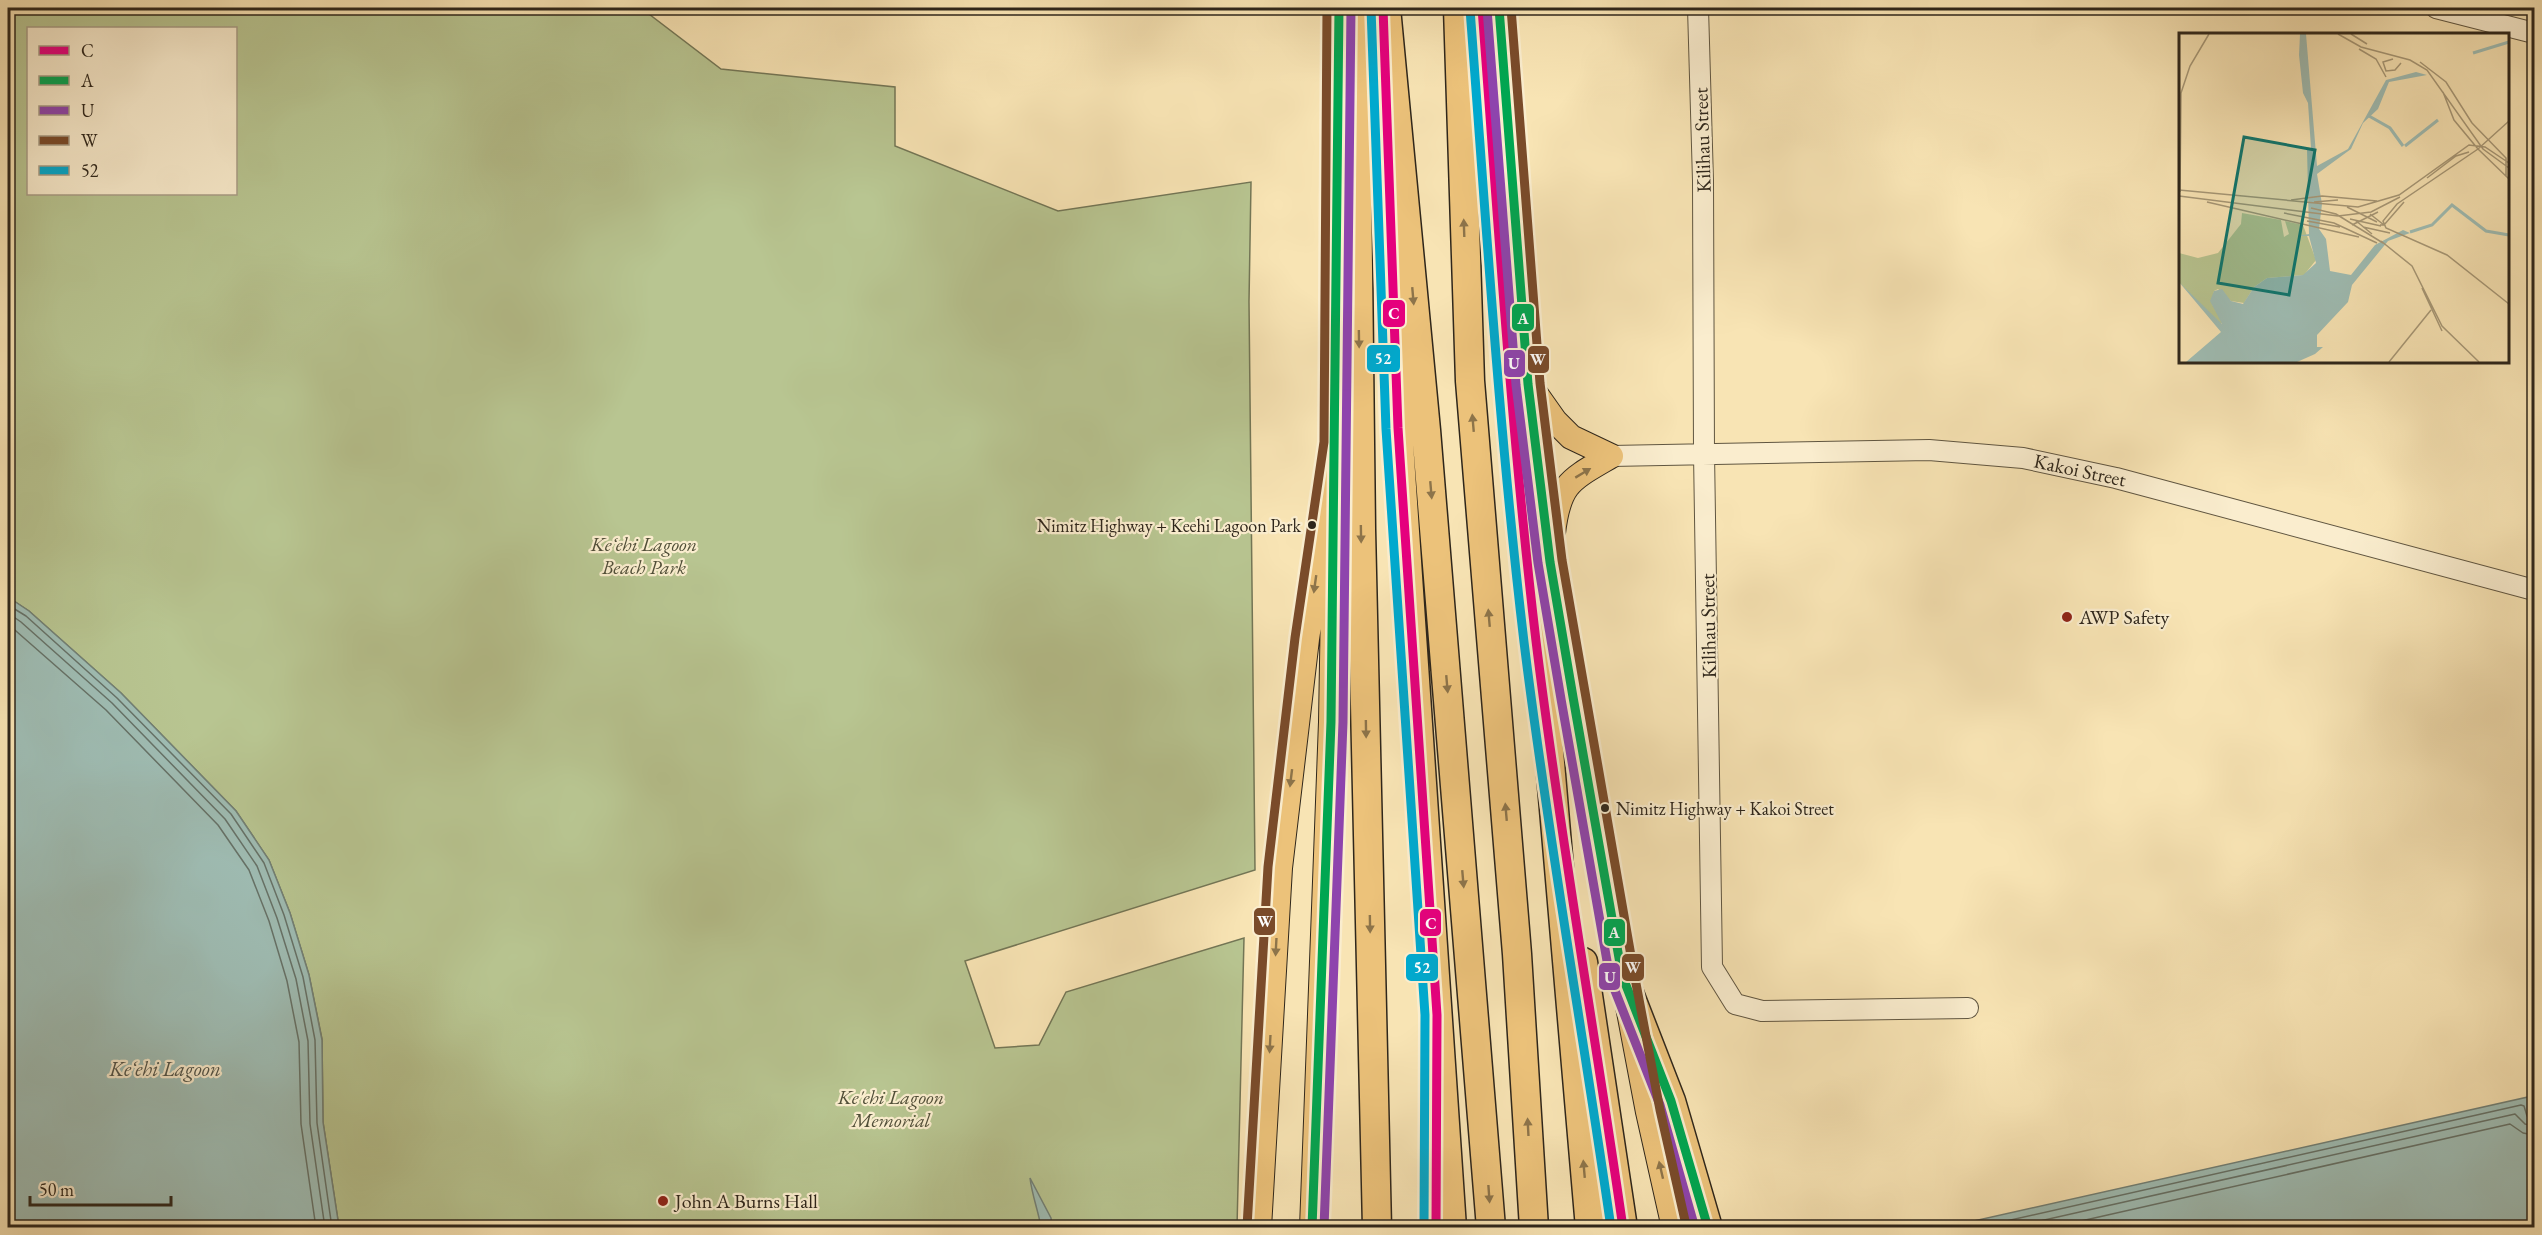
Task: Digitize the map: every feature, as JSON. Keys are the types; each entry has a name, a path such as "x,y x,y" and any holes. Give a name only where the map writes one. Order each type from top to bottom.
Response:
{"highway":[{"path":"1355,8 1361,529 1377,1227"},
{"path":"1385,8 1398,428 1452,1227"},
{"path":"1385,8 1426,430 1491,1227"},
{"path":"1458,8 1470,381 1516,942 1534,1227"},
{"path":"1482,8 1524,532 1547,728 1590,1227"},
{"path":"1547,728 1623,1227"},
{"path":"1622,975 1671,1101 1708,1227"},
{"path":"1436,1227 1437,1016"}],"main road":[{"path":"1312,1227 1331,722 1336,443 1339,8"},
{"path":"1499,8 1528,384 1550,562 1622,975 1648,1112 1674,1227"},
{"path":"1528,384 1555,421 1571,437 1611,456"},
{"path":"1259,1227 1280,868 1307,639 1336,443"},
{"path":"1550,562 1557,506 1572,480 1611,456"}],"street":[{"name":"Kilihau Street","path":"1698,8 1703,181 1704,453 1712,967 1735,1004 1762,1011 1968,1008"},
{"path":"2436,8 2535,33"},
{"name":"Kakoi Street","path":"1611,456 1929,450 2023,458 2116,478 2535,590"}],"green space":[{"name":"Keʻehi Lagoon Beach Park","path":"8,8 641,8 721,69 895,87 895,146 1058,211 1251,182 1249,302 1255,870 965,961 995,1048 1039,1045 1066,992 1244,938 1237,1227 339,1227 323,1122 322,1039 309,975 290,913 269,860 236,811 121,693 29,611 8,597"}],"water":[{"name":"Keʻehi Lagoon","path":"8,597 29,611 121,693 236,811 269,860 290,913 309,975 322,1040 323,1122 339,1227 8,1227"},
{"path":"2528,1097 2534,1126 2534,1227 1947,1227"},
{"path":"1030,1178 1051,1218 1052,1227 1041,1227"}],"transit line":[{"name":"W","path":"1247,1227 1268,867 1295,638 1324,442 1327,8"},
{"name":"A","path":"1312,1228 1331,722 1339,8"},
{"name":"U","path":"1324,1228 1343,722 1351,8"},
{"name":"52","path":"1371,8 1386,429 1425,1015 1424,1228"},
{"name":"C","path":"1383,8 1398,428 1437,1015 1436,1228"},
{"name":"C","path":"1482,8 1512,404 1536,641 1623,1228"},
{"name":"A","path":"1499,8 1528,384 1550,562 1573,697 1622,975 1671,1101 1708,1228"},
{"name":"W","path":"1511,8 1540,383 1562,560 1634,973 1660,1110 1686,1225"},
{"name":"52","path":"1470,9 1500,405 1524,642 1544,789 1611,1228"},
{"name":"U","path":"1487,9 1516,385 1538,563 1561,699 1610,978 1660,1105 1695,1228"}],"place":[{"name":"Nimitz Highway + Keehi Lagoon Park","path":"1312,525"},
{"name":"AWP Safety","path":"2067,617"},
{"name":"Nimitz Highway + Kakoi Street","path":"1605,808"},
{"name":"John A Burns Hall","path":"663,1201"}],"park label":[{"name":"Ke'ehi Lagoon Memorial","path":"891,1108"}]}
